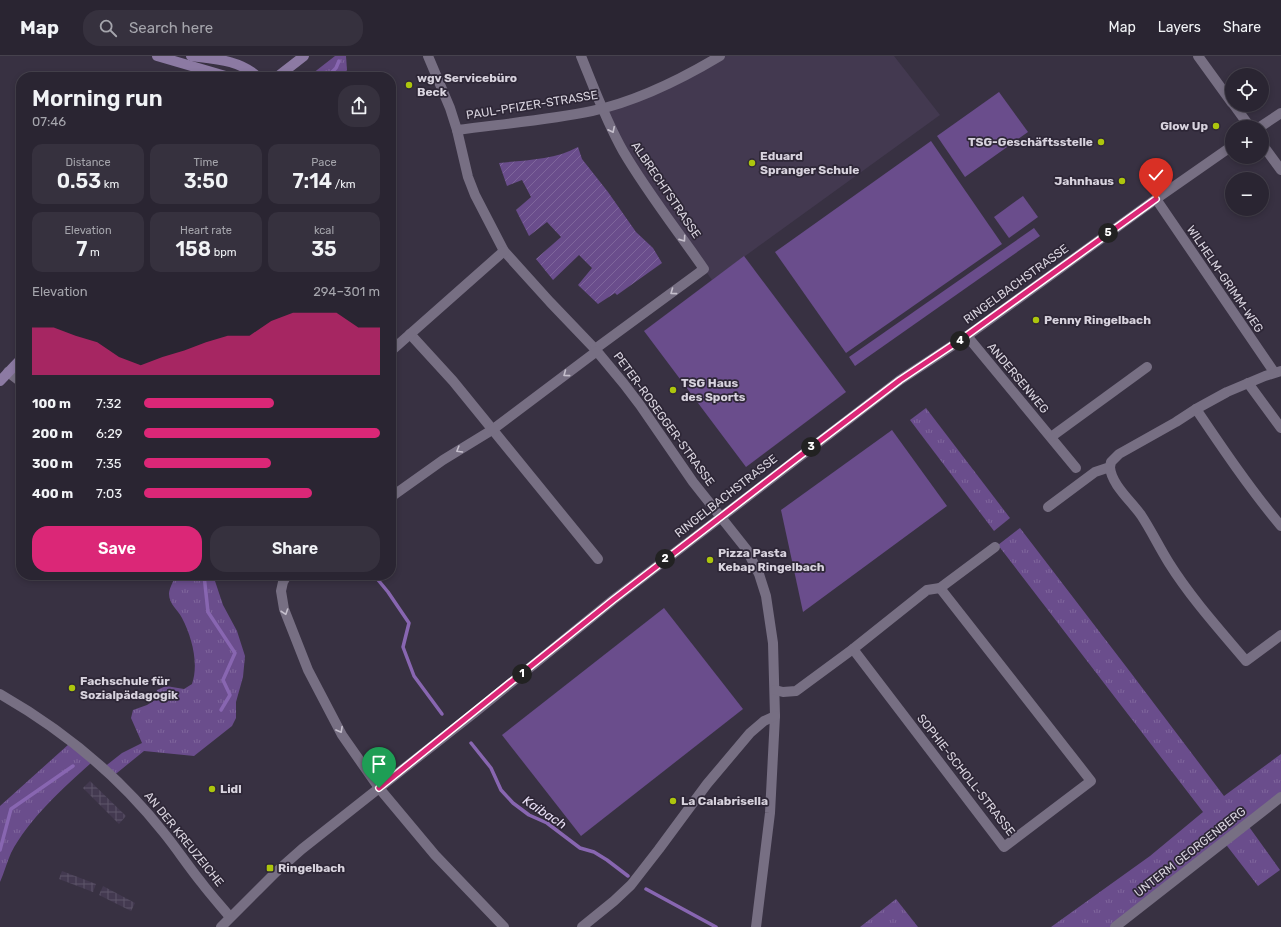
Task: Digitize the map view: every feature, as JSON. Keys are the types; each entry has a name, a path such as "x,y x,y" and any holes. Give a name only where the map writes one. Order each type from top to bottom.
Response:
{"street":[{"path":"157,56 214,72"},
{"path":"191,56 235,63 251,72"},
{"path":"283,72 304,56"},
{"name":"PETER-ROSEGGER-STRASSE","path":"428,56 450,108 457,130 468,177 475,195 504,251 596,350 640,405 693,482 747,550 759,574 766,596 773,643 775,716 770,813 756,927"},
{"name":"ALBRECHTSTRASSE","path":"581,56 602,108 622,150 704,269 596,350"},
{"name":"PAUL-PFIZER-STRASSE","path":"457,130 558,116 602,108 645,95 684,77 720,56"},
{"path":"1198,56 1225,93"},
{"path":"202,68 206,72"},
{"path":"1269,121 1281,113"},
{"name":"RINGELBACHSTRASSE","path":"221,927 302,848 613,600 720,517 900,380 966,336 1225,151"},
{"path":"1269,154 1281,170"},
{"name":"WILHELM-GRIMM-WEG","path":"1156,199 1277,372"},
{"path":"396,347 504,251"},
{"path":"410,334 454,381 598,560"},
{"name":"ANDERSENWEG","path":"966,336 1076,468"},
{"path":"396,493 443,460 492,430 596,350"},
{"path":"0,380 16,365"},
{"path":"1051,437 1147,367"},
{"path":"8,372 16,378"},
{"path":"1277,372 1227,392 1119,454 1111,462 1110,472 1115,483 1141,516 1169,563 1208,616 1246,661 1281,635"},
{"path":"1248,383 1281,428"},
{"path":"1196,409 1256,496 1281,526"},
{"path":"1048,507 1091,474 1103,468 1110,467"},
{"path":"775,690 783,692 796,691 853,649 927,590 940,588 995,547"},
{"path":"284,580 281,591 282,604 308,670 342,735 379,788 445,867 504,927"},
{"name":"SOPHIE-SCHOLL-STRASSE","path":"853,649 1004,847 1091,781 940,588"},
{"name":"AN DER KREUZEICHE","path":"0,694 58,731 95,760 112,776 164,833 230,917"},
{"path":"582,927 624,893 664,843 707,784 754,728 775,716"},
{"name":"UNTERM GEORGENBERG","path":"1115,927 1281,797"}],"shaded area":[{"name":"Eduard Spranger Schule","path":"720,56 894,56 940,115 712,280 666,214 602,108 610,106"},
{"path":"90,781 126,816 119,824 83,788"},
{"path":"62,871 96,884 93,892 59,879"},
{"path":"103,886 135,903 131,911 99,895"}],"green space":[{"path":"335,56 346,56 346,72 314,72"},
{"path":"999,92 1028,132 965,177 937,136"},
{"path":"931,141 1002,244 846,353 775,252"},
{"path":"578,147 582,159 608,192 636,232 653,248 662,263 617,295 615,293 598,304 578,285 592,268 579,255 553,280 536,259 561,237 547,222 529,236 516,210 531,197 522,180 507,186 499,163 560,155"},
{"path":"1023,196 1038,217 1009,238 994,217"},
{"path":"1034,228 1040,236 855,366 849,357"},
{"path":"744,256 846,392 746,467 644,331"},
{"path":"926,408 1010,518 994,531 910,420"},
{"path":"892,430 947,506 803,612 781,510"},
{"path":"1020,528 1224,796 1281,754 1281,797 1247,824 1280,870 1258,886 1224,842 1115,927 1051,927 1150,856 1203,812 998,545"},
{"path":"174,580 215,580 223,605 237,631 245,656 243,677 236,702 236,718 232,726 194,756 144,751 112,777 103,768 122,753 142,743 131,718 133,710 147,705 155,700 157,690 166,686 184,689 192,684 195,659 186,625 169,598"},
{"path":"664,608 743,709 581,836 502,735"},
{"path":"69,744 91,763 36,817 11,853 0,882 0,806"},
{"path":"896,899 918,927 860,927"}],"waterway":[{"name":"Kaibach","path":"332,72 336,68 339,61"},
{"path":"205,580 208,612 235,653 223,680 230,695 221,710"},
{"name":"Kaibach","path":"378,580 409,623 403,647 414,676 442,714"},
{"name":"Kaibach","path":"471,743 491,768 501,790 513,803 529,815 547,823 580,848 594,852 607,860 628,876"},
{"path":"0,850 11,809 73,766"},
{"name":"Kaibach","path":"646,889 716,927"}],"place":[{"name":"wgv Servicebüro Beck","path":"409,85"},
{"name":"Glow Up","path":"1216,126"},
{"name":"TSG-Geschäftsstelle","path":"1101,142"},
{"name":"Eduard Spranger Schule","path":"752,163"},
{"name":"Jahnhaus","path":"1122,181"},
{"name":"Penny Ringelbach","path":"1036,320"},
{"name":"TSG Haus des Sports","path":"673,390"},
{"name":"Pizza Pasta Kebap Ringelbach","path":"710,560"},
{"name":"Fachschule für Sozialpädagogik","path":"72,688"},
{"name":"Lidl","path":"212,789"},
{"name":"La Calabrisella","path":"673,801"},
{"name":"Ringelbach","path":"270,868"}],"route":[{"path":"379,788 613,600 900,380 966,336 1156,199"}]}
